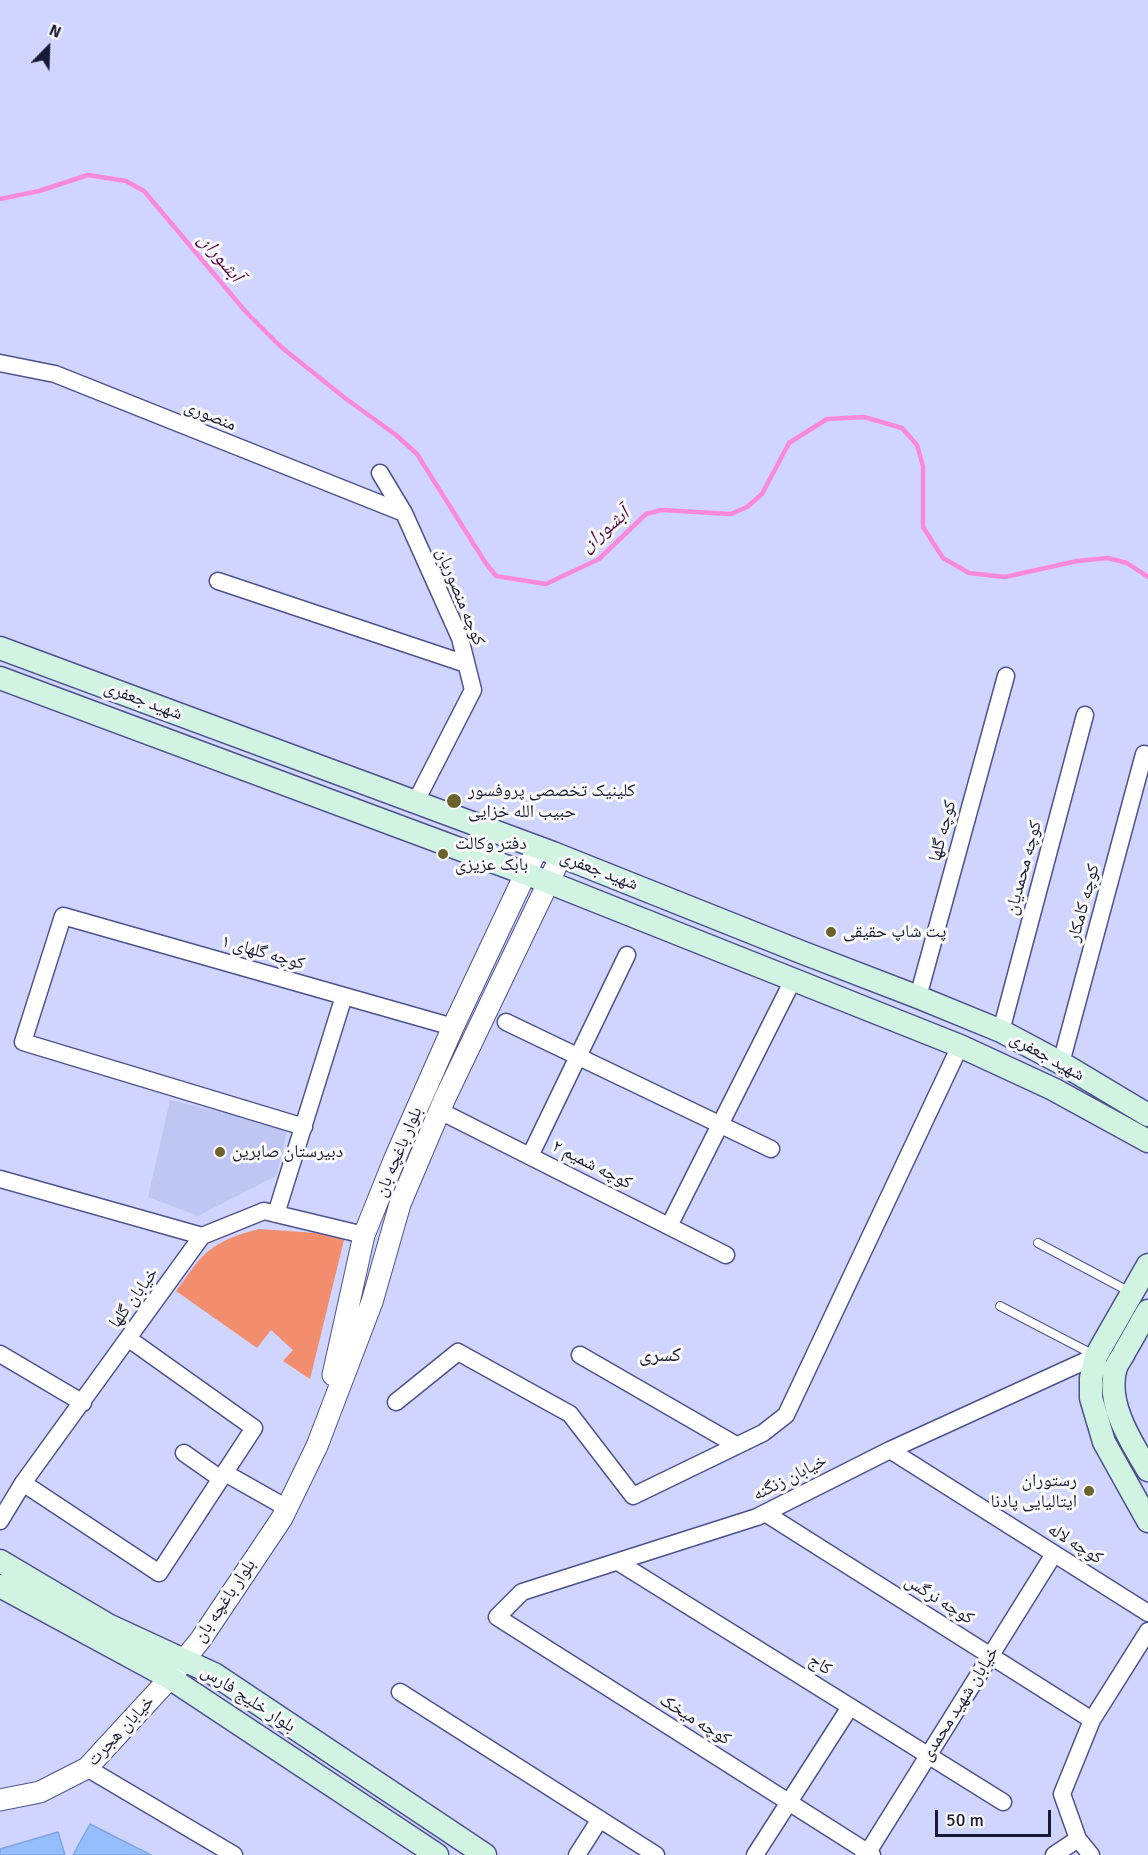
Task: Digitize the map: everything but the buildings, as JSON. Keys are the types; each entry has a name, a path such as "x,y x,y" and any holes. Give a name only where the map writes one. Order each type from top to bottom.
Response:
{"main road":[{"name":"شهید جعفری","path":"0,648 538,847 918,997 1001,1031 1061,1063 1148,1115"},
{"name":"شهید جعفری","path":"0,678 522,883 548,882 960,1046 1053,1089 1148,1141"},
{"path":"1148,1266 1096,1356 1091,1378 1091,1398 1104,1442 1148,1521"},
{"path":"1148,1311 1117,1367 1114,1382 1115,1400 1130,1439 1148,1470"},
{"path":"1096,1356 1117,1367"},
{"name":"بلوار خلیج فارس","path":"0,1561 108,1625 214,1674 485,1855"},
{"name":"بلوار خلیج فارس","path":"0,1586 170,1678 437,1855"}],"street":[{"name":"منصوری","path":"0,363 54,374 404,513"},
{"name":"کوچه منصوریان","path":"380,473 404,513 460,638 473,690 415,803"},
{"path":"218,581 466,664"},
{"name":"کوچه گلها","path":"918,997 1006,676"},
{"name":"کوچه محمدیان","path":"1001,1031 1085,715"},
{"name":"کوچه کامکار","path":"1061,1063 1144,754"},
{"name":"بلوار باغچه بان","path":"317,1446 363,1235 453,1027 538,847"},
{"name":"بلوار باغچه بان","path":"170,1678 201,1639 282,1518 317,1446 372,1302 400,1204 440,1110 561,856"},
{"path":"522,883 523,890 535,893 538,904"},
{"name":"کوچه گلهای ۱","path":"304,1127 23,1042 63,916 453,1027"},
{"path":"530,1156 627,955"},
{"path":"669,1226 792,980"},
{"path":"276,1214 344,996"},
{"path":"506,1022 771,1149"},
{"path":"396,1402 458,1352 570,1414 633,1496 762,1433 786,1415 960,1046"},
{"name":"کوچه شمیم ۲","path":"440,1110 726,1255"},
{"path":"0,1179 202,1236 264,1211 363,1235"},
{"name":"خیابان گلها","path":"0,1521 23,1483 202,1236"},
{"path":"23,1483 159,1573 254,1428 129,1339"},
{"path":"0,1354 83,1403"},
{"path":"580,1355 736,1445"},
{"name":"خیابان زنگنه","path":"497,1617 522,1592 765,1513 890,1450 1096,1356"},
{"name":"کوچه لاله","path":"890,1450 1148,1613"},
{"path":"184,1454 287,1508"},
{"name":"کوچه نرگس","path":"765,1513 1092,1720"},
{"name":"خیابان شهید محمدی","path":"869,1854 1054,1554"},
{"name":"کاج","path":"618,1562 1002,1802"},
{"name":"کوچه میخک","path":"497,1617 869,1854"},
{"path":"1091,1855 1078,1839 1062,1794 1092,1720 1148,1631"},
{"name":"خیابان هجرت","path":"0,1800 40,1792 87,1768 170,1678"},
{"path":"400,1692 656,1855"},
{"path":"755,1855 850,1707"},
{"path":"87,1768 234,1855"},
{"path":"577,1855 600,1819"},
{"path":"1054,1855 1078,1839"}],"lane":[{"path":"1038,1243 1132,1294"},
{"path":"1000,1306 1096,1356"}],"shaded area":[{"name":"دبیرستان صابرین","path":"170,1100 288,1128 276,1176 198,1216 148,1197"},
{"path":"259,1229 316,1233 344,1240 310,1379 283,1361 293,1350 271,1330 257,1348 176,1291 198,1261 212,1248 231,1238"}],"waterway":[{"name":"آبشوران","path":"0,199 39,191 88,175 126,181 144,191 246,312 280,346 396,435 417,454 496,576 546,584 599,559 646,514 662,510 731,514 747,507 762,494 789,443 827,419 864,417 902,428 917,445 923,466 923,527 943,558 969,573 1005,577 1077,561 1108,558 1127,563 1148,577"}],"place":[{"name":"کلینیک تخصصی پروفسور حبیب الله خزایی","path":"454,801"},
{"name":"دفتر وکالت بابک عزیزی","path":"443,854"},
{"name":"پت شاپ حقیقی","path":"831,932"},
{"name":"دبیرستان صابرین","path":"220,1152"},
{"name":"رستوران ایتالیایی پادنا","path":"1089,1491"}],"district":[{"name":"کسری","path":"660,1356"}]}
